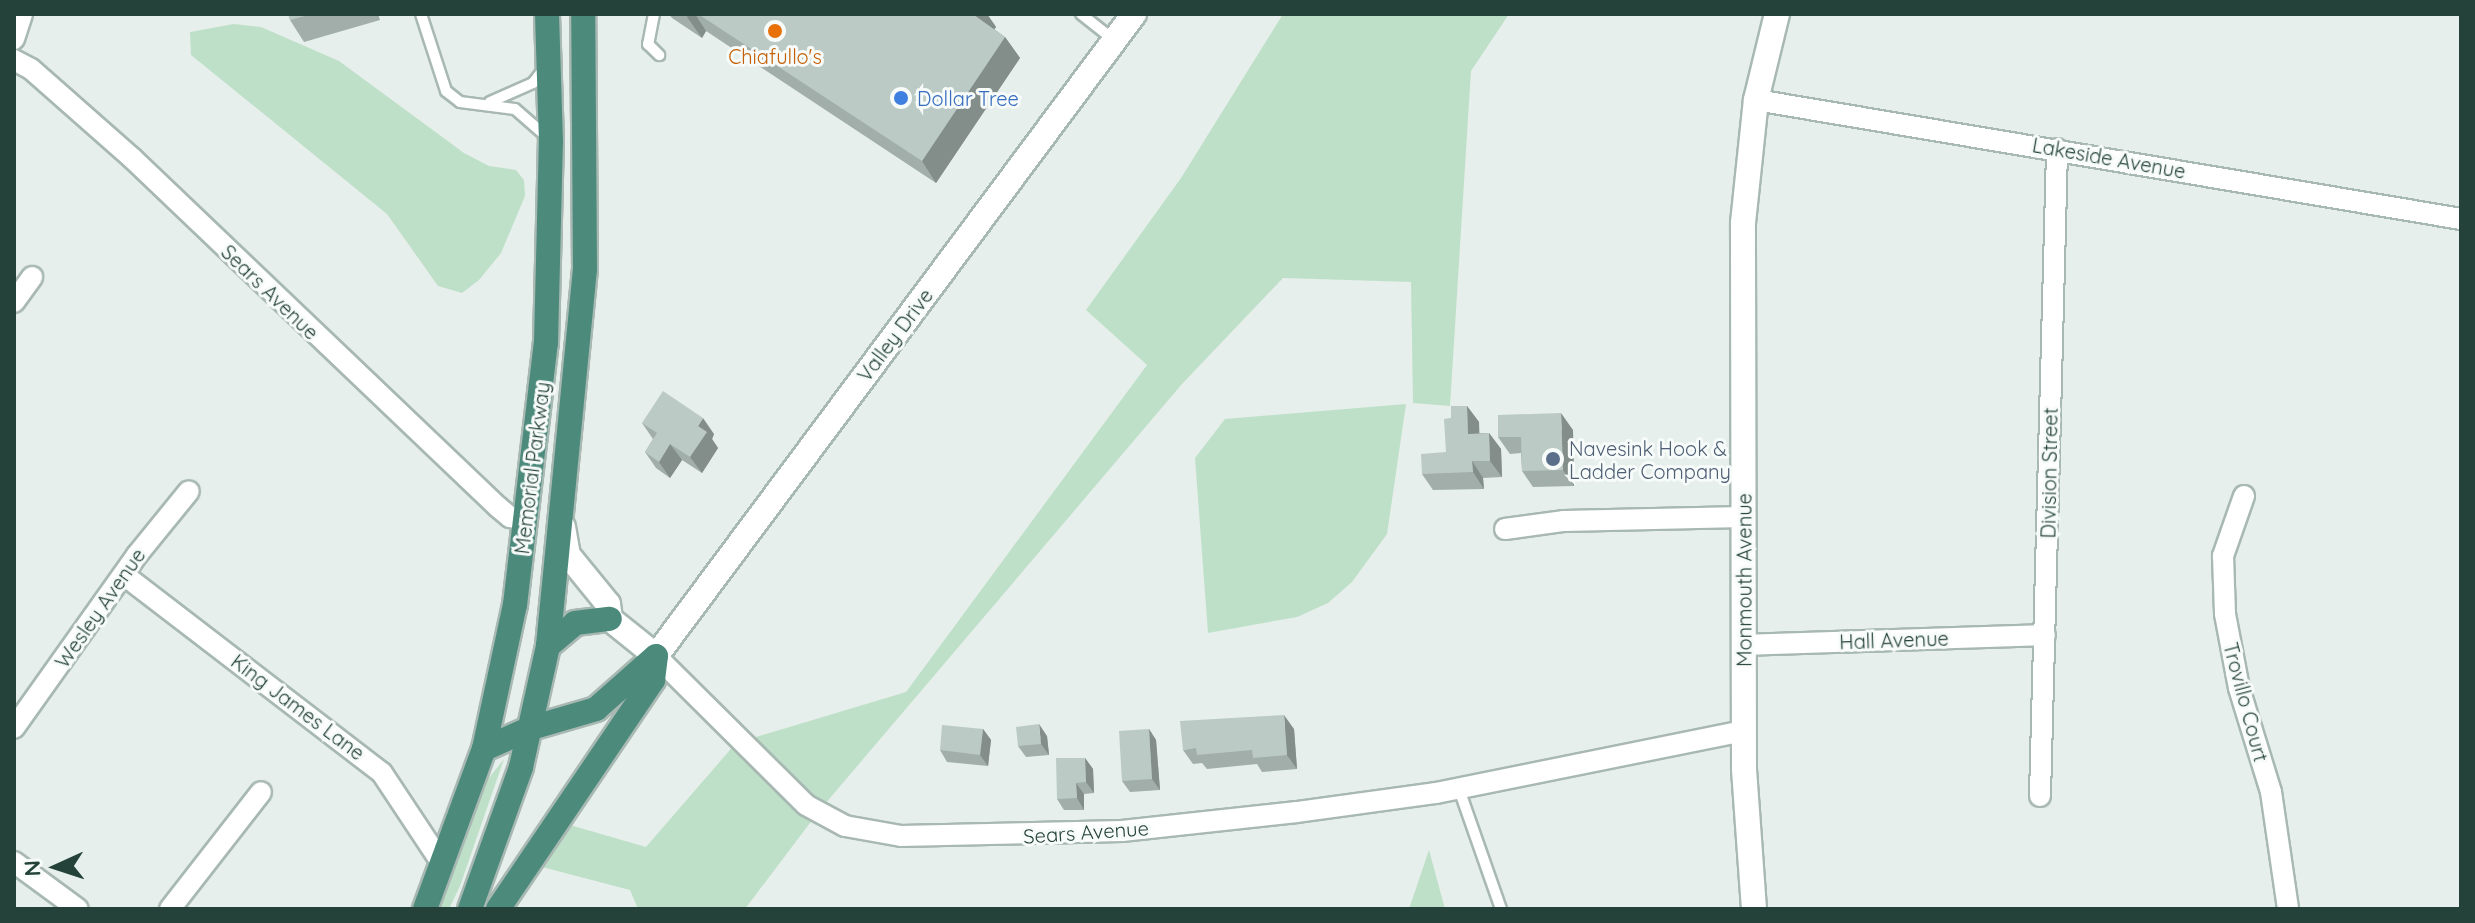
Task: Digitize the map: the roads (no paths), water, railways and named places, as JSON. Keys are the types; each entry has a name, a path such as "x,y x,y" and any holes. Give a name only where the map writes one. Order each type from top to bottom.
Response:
{"highway":[{"name":"Memorial Parkway","path":"425,909 484,749 515,605 527,520 546,343 551,142 547,14"},
{"name":"Memorial Parkway","path":"470,909 504,823 531,728 548,646 585,269 583,14"},
{"path":"548,646 575,623 610,619"},
{"path":"484,749 531,728 596,709 656,656"},
{"path":"498,909 653,680 656,656"}],"street":[{"path":"14,39 22,14"},
{"name":"Valley Drive","path":"656,656 1134,14"},
{"name":"Monmouth Avenue","path":"1754,909 1743,731 1743,223 1756,100 1777,14"},
{"name":"Sears Avenue","path":"14,60 31,69 132,158 477,489 510,517 527,520"},
{"name":"Lakeside Avenue","path":"1756,100 2461,219"},
{"name":"Division Street","path":"2040,796 2057,149"},
{"path":"14,302 32,277"},
{"name":"Wesley Avenue","path":"14,728 189,491"},
{"name":"Trovillo Court","path":"2244,496 2223,556 2225,614 2239,688 2271,792 2288,909"},
{"path":"1505,529 1564,521 1743,517"},
{"name":"Sears Avenue","path":"562,525 568,555 608,604 610,619 656,656 806,805 845,826 901,836 1122,831 1459,789 1743,731"},
{"name":"King James Lane","path":"124,575 371,763 443,865"},
{"name":"Hall Avenue","path":"1744,645 2045,635"},
{"path":"170,909 261,792"},
{"path":"14,862 78,909"}],"lane":[{"path":"421,14 446,91 460,102 488,103 532,120 551,142"},
{"path":"654,14 648,44 659,55"},
{"path":"1081,14 1114,40"},
{"path":"488,103 533,83 550,62"},
{"path":"1459,789 1501,909"}],"place":[{"name":"Chiafullo's","path":"775,31"},
{"name":"Dollar Tree","path":"901,98"},
{"name":"Navesink Hook & Ladder Company","path":"1553,459"}]}
